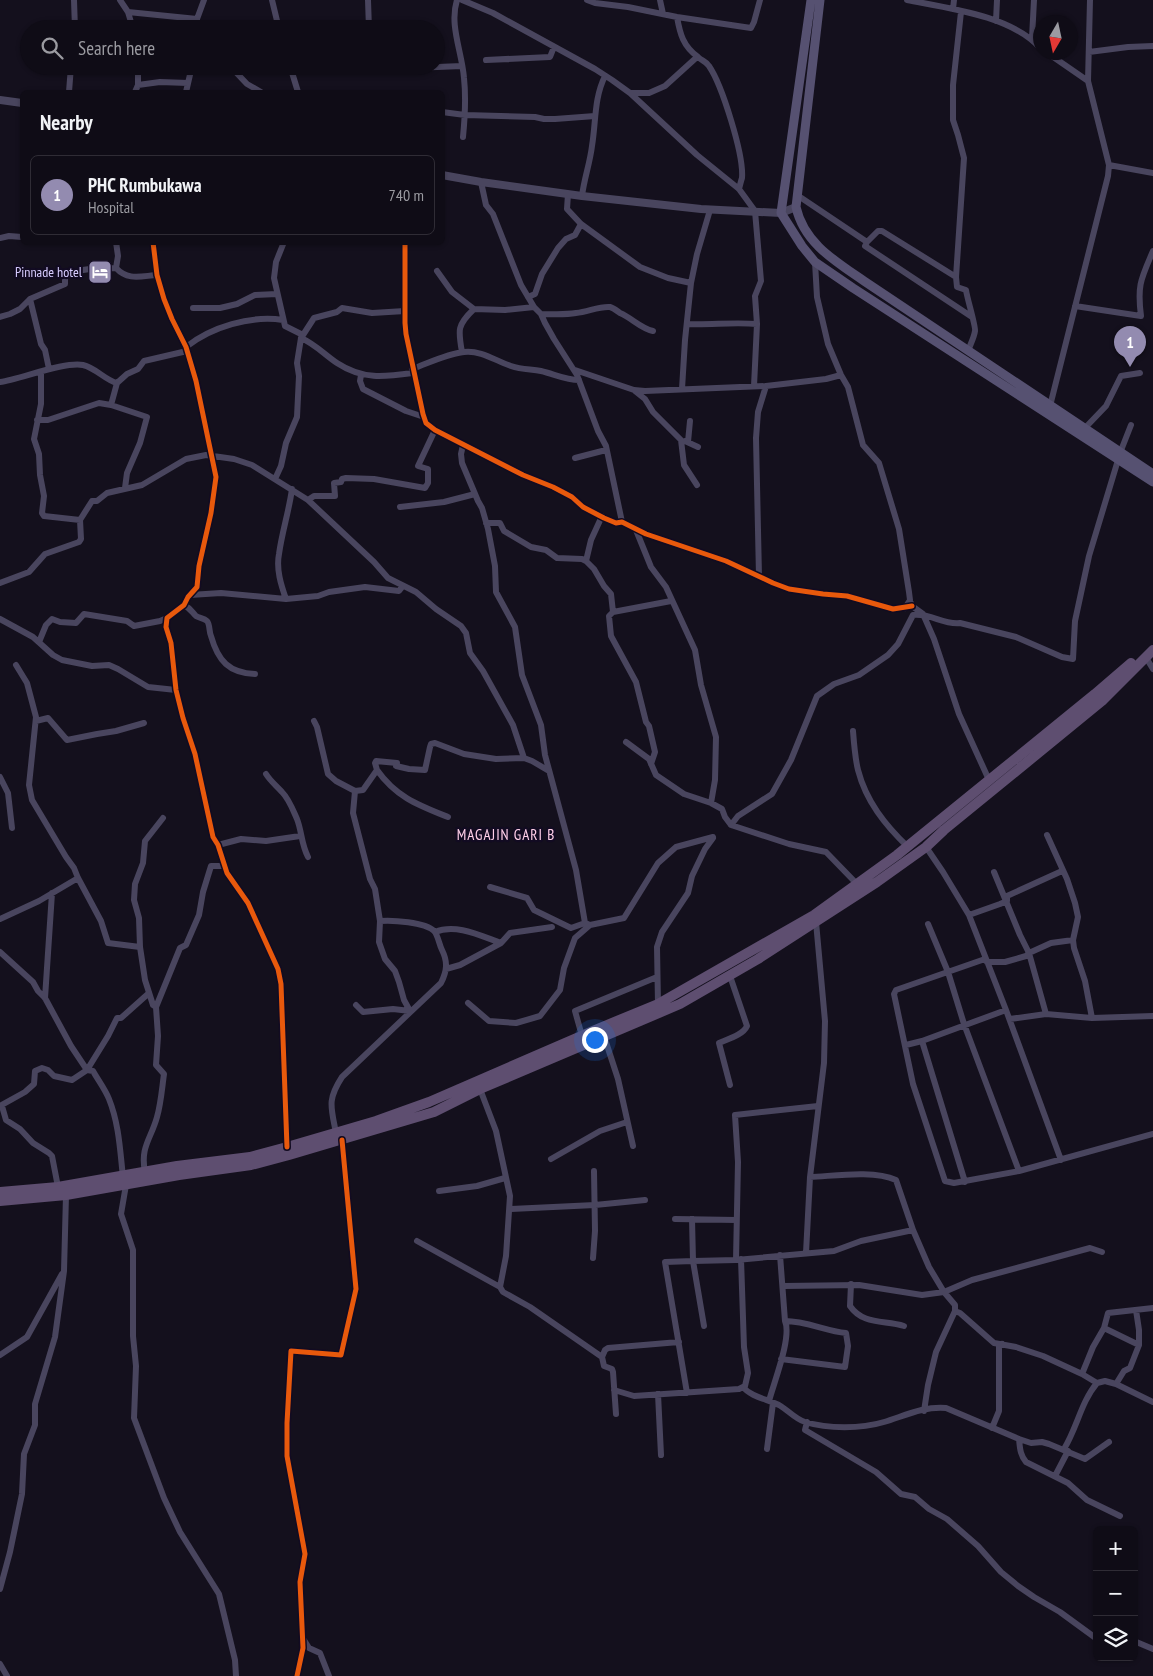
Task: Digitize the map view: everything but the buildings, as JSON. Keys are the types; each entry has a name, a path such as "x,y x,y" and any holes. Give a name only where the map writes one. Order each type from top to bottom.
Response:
{"main road":[{"path":"810,0 782,213 802,246 815,262 861,294 1119,456 1153,474"},
{"path":"820,0 796,207 804,229 824,254 1084,429 1153,482"},
{"path":"377,1125 658,1004 814,915 908,847 1096,694 1153,643"},
{"path":"0,1192 124,1181 251,1165 352,1132 434,1112 480,1089 680,1004 730,976 816,922 926,847 944,830 1102,701 1149,653"},
{"path":"0,1201 66,1195 124,1181 145,1172 250,1157 339,1136"}],"street":[{"path":"74,0 74,20"},
{"path":"120,0 128,12 130,20"},
{"path":"128,12 198,19 204,0"},
{"path":"272,0 277,20"},
{"path":"368,0 368,20"},
{"path":"457,0 453,18 464,79 465,115 463,137"},
{"path":"462,0 493,13 605,76 630,93 697,155 739,189 755,211 761,281 755,296 757,324 754,386"},
{"path":"586,0 595,4 628,7 677,17 751,28 760,0"},
{"path":"660,0 663,14"},
{"path":"907,0 953,9 996,21 1020,30 1032,38"},
{"path":"953,9 954,0"},
{"path":"996,21 997,0"},
{"path":"1032,38 1034,0"},
{"path":"1050,406 1108,176 1108,164 1088,81 1090,0"},
{"path":"961,12 953,85 953,120 964,158 956,277 957,287 966,290 976,330 968,351"},
{"path":"677,17 680,36 697,57 709,65 729,114 742,177 739,189"},
{"path":"1089,52 1153,46"},
{"path":"486,60 550,57 554,47"},
{"path":"630,93 649,93 665,86 697,57"},
{"path":"1058,60 1088,81"},
{"path":"445,67 462,66"},
{"path":"69,90 70,75"},
{"path":"136,90 138,75"},
{"path":"186,90 190,75"},
{"path":"238,75 247,84 258,90"},
{"path":"293,75 297,90"},
{"path":"582,196 593,139 598,96 605,76"},
{"path":"138,85 160,82 188,83"},
{"path":"0,100 20,103"},
{"path":"445,112 465,115 535,117 555,120 595,116"},
{"path":"1108,164 1153,173"},
{"path":"445,176 582,196 710,210 782,213 796,207"},
{"path":"480,182 486,206 493,214 521,285 534,307 542,314 554,339 575,370 606,450 622,522"},
{"path":"568,194 567,209 580,224 640,267 668,278 691,283"},
{"path":"797,196 867,242"},
{"path":"682,389 691,283 710,210"},
{"path":"528,297 535,294 542,274 561,244 575,234 580,224"},
{"path":"956,277 882,231 878,231 865,246 972,317"},
{"path":"0,238 20,236"},
{"path":"116,245 118,256 116,268"},
{"path":"39,642 46,625 52,619 60,622 76,623 84,614 127,621 134,626 160,621 184,605 197,587 198,566 214,495 216,477 196,381 187,349 172,319 157,275 153,245"},
{"path":"283,245 275,268 274,278 285,326 302,336 337,363 361,375 376,377 413,371 462,352 484,355 509,366 525,370 531,369 579,380"},
{"path":"405,245 405,323 413,371 424,417 426,423 435,430 522,475 553,487 572,497 583,507 616,523 622,522 636,530 726,561 789,589 847,596 892,609 909,605 923,614 953,624 960,623 1016,637 1062,657 1073,659 1075,621 1089,556 1119,456 1131,425"},
{"path":"1076,306 1141,316 1139,289 1144,270 1153,251"},
{"path":"815,262 817,297 828,344 848,388 863,445 879,463 889,496 904,552 909,605"},
{"path":"0,317 20,309 30,299 65,284 65,276 84,269 116,268 128,277 157,275"},
{"path":"437,271 452,292 474,309 505,310 534,307"},
{"path":"193,308 220,308 237,304 255,295 277,294"},
{"path":"30,299 49,369"},
{"path":"542,314 589,312 594,309 612,307 629,316 643,329 653,331"},
{"path":"275,479 281,466 286,443 297,417 299,376 297,362 302,336 314,318 337,312 342,308 372,313 405,311"},
{"path":"462,352 459,332 461,324 474,309"},
{"path":"112,405 117,383 127,374 138,369 144,361 187,349 203,334 228,325 262,320 283,320"},
{"path":"687,324 714,325 730,322 757,324"},
{"path":"0,382 49,369 83,365 117,383"},
{"path":"575,370 634,390 646,391 766,386 826,379 841,375"},
{"path":"41,372 41,404 34,439 39,454 40,475 44,487 42,513 44,516 52,518 80,520"},
{"path":"1084,429 1106,406 1121,376 1140,373"},
{"path":"361,375 360,381 363,389 406,411 424,417"},
{"path":"0,376 8,381"},
{"path":"758,576 756,438 758,412 766,386"},
{"path":"634,390 646,399 653,412 684,441 698,447"},
{"path":"37,420 48,420 97,403 112,405 147,417 140,443 128,472 125,488"},
{"path":"690,421 684,441 684,465 697,485"},
{"path":"308,500 314,496 336,496 334,483 341,482 342,479 346,478 369,478 425,488 428,484 428,469 418,466 435,430"},
{"path":"463,445 462,463 482,508 486,523 495,566 496,592 515,627 522,675 541,725 544,756 576,870 587,924"},
{"path":"575,458 606,450"},
{"path":"0,583 29,572 46,554 55,549 79,542 82,539 80,520 92,502 97,501 107,493 142,485 186,459 206,455 243,461 308,500 374,562 388,578 416,592 436,609 461,626 466,633 470,653 483,671 514,725 524,758"},
{"path":"286,599 279,579 278,554 287,522 292,489"},
{"path":"400,508 444,502 475,494"},
{"path":"586,562 591,540 602,516"},
{"path":"486,523 500,523 504,530 522,542 531,547 546,550 557,558 582,559 599,575 604,586 611,594 613,612 610,616 610,636 636,682 646,722 649,726 655,752 651,764"},
{"path":"636,530 651,567 666,587 688,632 694,650 701,685 716,737 715,780 711,803"},
{"path":"190,595 221,593 286,599 318,596 329,592 365,586 399,591 403,586"},
{"path":"613,612 671,600"},
{"path":"184,605 209,624 210,635 223,664 234,670 255,674"},
{"path":"923,614 934,639 959,714 989,780"},
{"path":"731,825 738,816 772,794 776,788 791,760 816,696 834,684 859,675 888,655 898,644 912,615 923,614"},
{"path":"167,618 166,627 171,643 176,690 183,718 196,754 213,837 218,845 227,872 248,903 280,977 288,1147"},
{"path":"0,619 33,637 53,655 62,660 92,666 109,666 118,669 148,687 176,690"},
{"path":"1149,653 1153,669"},
{"path":"16,665 27,684 36,721 29,791 32,800 74,868 101,921 108,943 140,947"},
{"path":"36,721 48,718 67,740 116,731 144,723"},
{"path":"314,721 328,774 336,781 355,791 363,790 377,770"},
{"path":"853,731 857,769 869,800 887,827 908,847"},
{"path":"626,742 645,756 656,774 684,794 711,803 722,809 731,825 789,844 826,852 857,884"},
{"path":"448,816 408,800 394,791 377,770 376,760 396,763 396,766 409,769 425,770 431,744 435,743 464,754 496,759 524,758 548,771"},
{"path":"266,774 271,782 283,793 289,803 298,822 300,836 308,857"},
{"path":"0,777 8,793 12,828"},
{"path":"355,791 353,813 370,879 376,889 380,921 379,942 385,959 393,968 404,1000 410,1011"},
{"path":"156,1007 153,1005 149,993 140,947 139,918 134,900 135,884 143,863 145,841 163,818"},
{"path":"1048,835 1071,891 1078,916 1073,940 1074,948 1085,981 1092,1018"},
{"path":"218,845 240,838 266,841 300,836"},
{"path":"490,887 527,898 534,910 571,928 624,918 658,863 676,847 713,837 692,876 688,893 662,932 657,947 658,1004"},
{"path":"926,847 968,915 1010,1018 1061,1160"},
{"path":"145,1172 142,1159 145,1146 158,1116 164,1074 156,1064 158,1036 156,1007 180,948 186,945 199,915 202,892 211,866 225,866"},
{"path":"968,915 1000,904 1007,900 1007,896 1062,871"},
{"path":"994,872 1029,953 1046,1014"},
{"path":"0,919 39,901 78,878"},
{"path":"45,998 52,893"},
{"path":"297,1676 303,1648 300,1582 305,1554 287,1448 291,1351 341,1355 356,1289 339,1136 331,1107 332,1093 347,1072 441,983 446,973 446,958 435,932 427,927 402,921 380,921"},
{"path":"806,1253 810,1177 824,1063 825,1021 816,922"},
{"path":"468,1003 489,1021 516,1023 540,1016 560,990 564,968 575,938 587,924"},
{"path":"928,924 948,972 964,1024 1019,1171"},
{"path":"435,932 444,928 454,928 501,943"},
{"path":"446,969 501,943 510,933 552,928"},
{"path":"1073,940 1051,943 1026,956 1006,962 986,960 896,990 894,994 895,1004 906,1045 913,1084 942,1176 945,1181 954,1183 965,1182 1019,1171 1153,1134"},
{"path":"0,952 33,982 45,998 71,1046 87,1070 93,1071 108,1096 115,1117 119,1134 124,1181 121,1214 133,1250 133,1336 136,1366 134,1418 164,1498 180,1532 219,1594 236,1660 236,1676"},
{"path":"730,976 747,1026 745,1030 719,1043 730,1085"},
{"path":"582,1036 575,1011 657,977"},
{"path":"58,1187 52,1156 33,1143 20,1129 6,1120 1,1106 34,1084 35,1071 42,1068 48,1070 54,1076 72,1080 87,1070 117,1018 121,1018 149,993"},
{"path":"356,1004 362,1012 393,1009 410,1011"},
{"path":"906,1045 922,1041 1006,1010"},
{"path":"1010,1018 1046,1014 1092,1018 1153,1016"},
{"path":"604,1036 618,1080 633,1146"},
{"path":"922,1041 965,1182"},
{"path":"480,1089 496,1131 510,1196 511,1209 506,1256 500,1288"},
{"path":"614,1390 634,1396 739,1389 743,1387 747,1381 748,1374 744,1347 736,1220 738,1162 735,1115 818,1106"},
{"path":"551,1159 600,1131 627,1122"},
{"path":"593,1258 596,1231 594,1171"},
{"path":"810,1177 876,1175 896,1180 913,1230 929,1267 944,1292 955,1305 955,1311 936,1352 924,1411"},
{"path":"439,1191 477,1186 505,1178"},
{"path":"0,1589 22,1494 24,1454 35,1425 36,1404 55,1337 64,1271 66,1195"},
{"path":"511,1209 595,1205 645,1200"},
{"path":"675,1219 736,1220"},
{"path":"692,1219 693,1261 704,1326"},
{"path":"687,1393 664,1264 667,1261 738,1259 834,1251 861,1241 913,1230"},
{"path":"416,1240 500,1288 602,1357"},
{"path":"784,1286 851,1284 922,1295 944,1292 972,1280 1090,1248 1102,1252"},
{"path":"766,1449 771,1402 788,1327 785,1321 784,1286 780,1255"},
{"path":"0,1355 27,1337 64,1271"},
{"path":"851,1284 850,1306 858,1316 904,1326"},
{"path":"1082,1374 1104,1328 1108,1313 1153,1308"},
{"path":"1116,1384 1124,1371 1130,1368 1139,1345 1136,1310"},
{"path":"955,1311 960,1313 994,1343 1016,1346 1042,1356 1097,1383"},
{"path":"781,1360 845,1367 848,1346 846,1332 785,1321"},
{"path":"1104,1328 1139,1345"},
{"path":"616,1414 613,1372 612,1369 604,1366 602,1357 605,1350 608,1348 679,1342"},
{"path":"992,1428 999,1411 999,1347 1002,1344"},
{"path":"1055,1476 1088,1393 1097,1383 1105,1381 1116,1384 1153,1402"},
{"path":"743,1387 750,1394 771,1402 807,1422 836,1427 853,1427 884,1422 905,1414 937,1407 946,1408 1019,1439 1042,1442 1066,1450 1084,1459 1109,1442"},
{"path":"658,1394 661,1455"},
{"path":"807,1422 805,1430 876,1472 901,1494 915,1497 929,1510 947,1519 978,1546 1001,1572 1018,1586 1060,1612 1093,1636"},
{"path":"1019,1439 1022,1458 1026,1462 1055,1476 1078,1491 1087,1500 1120,1516"},
{"path":"303,1639 309,1648 320,1653 330,1676"},
{"path":"1138,1643 1153,1649"},
{"path":"0,1664 6,1676"}],"cycle path":[{"path":"153,245 157,275 164,299 186,347 196,381 216,477 211,513 199,566 197,587 184,605 167,618 166,627 171,643 176,690 195,754 213,837 218,845 227,873 248,903 278,969 281,984 287,1147"},
{"path":"405,245 406,334 423,414 426,423 435,430 523,475 553,487 572,497 583,507 604,518 616,523 622,522 646,534 726,561 789,589 847,596 893,609 912,606"},
{"path":"297,1676 303,1648 300,1582 305,1554 287,1456 291,1351 341,1355 356,1289 342,1140"}],"place":[{"name":"Pinnade hotel","path":"100,272"},
{"name":"PHC Rumbukawa","path":"1130,367"}],"district":[{"name":"MAGAJIN GARI B","path":"506,834"}]}
